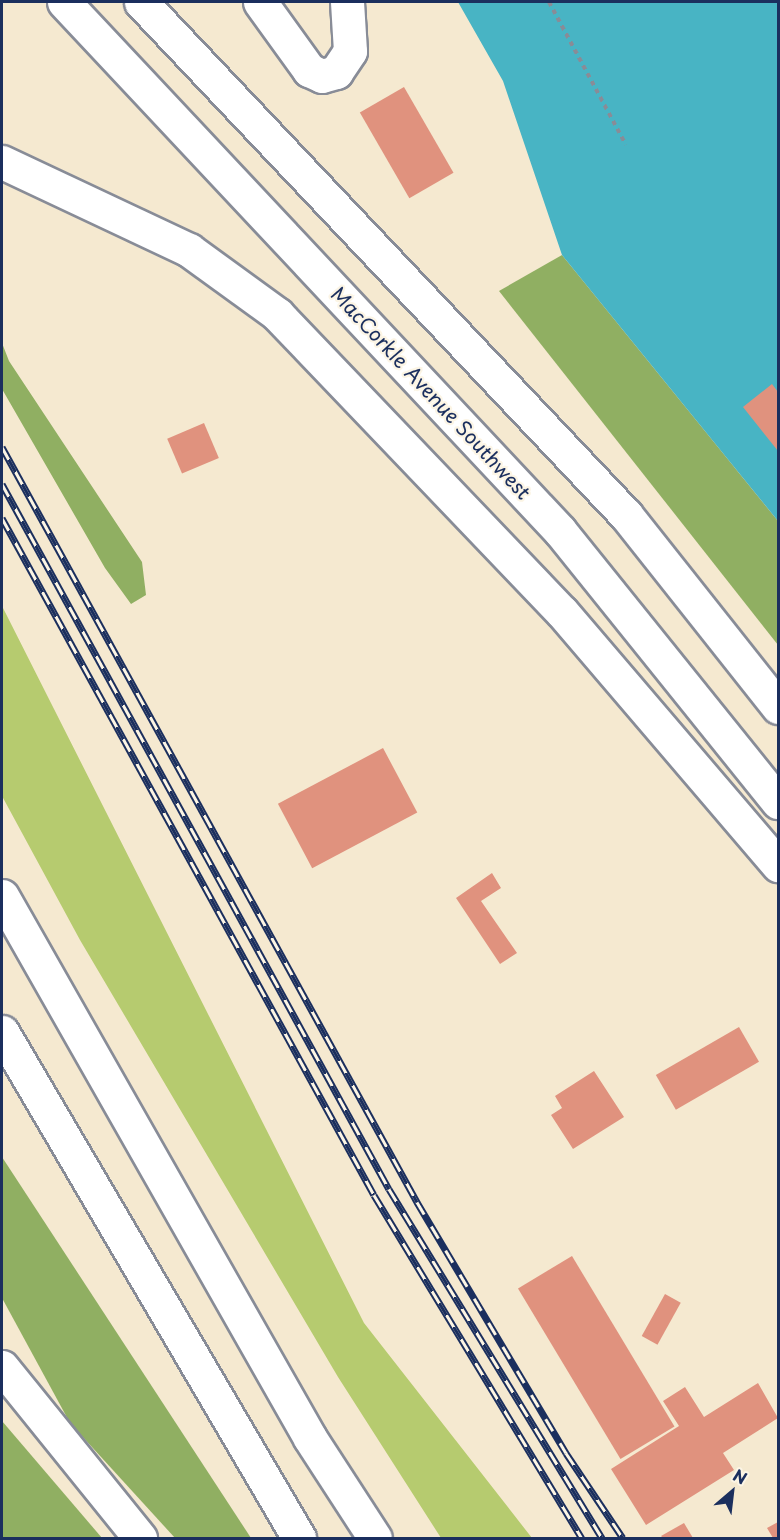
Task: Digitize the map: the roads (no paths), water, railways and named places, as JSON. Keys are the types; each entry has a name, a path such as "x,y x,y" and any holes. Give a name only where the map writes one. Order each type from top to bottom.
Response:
{"main road":[{"name":"MacCorkle Avenue Southwest","path":"64,2 560,531 778,802"},
{"path":"141,2 626,514 778,707"},
{"path":"260,2 309,70 322,76 336,72 350,51 347,2"},
{"path":"2,162 189,250 278,314 562,612 778,865"},
{"path":"2,896 304,1428 375,1539"},
{"path":"2,1032 299,1539"},
{"path":"2,1367 140,1539"}],"water":[{"path":"458,2 778,2 778,521 562,255 503,81"}],"railway":[{"path":"2,447 417,1202 566,1453 623,1538"},
{"path":"2,484 389,1189 602,1538"},
{"path":"2,518 374,1195 582,1538"}]}
